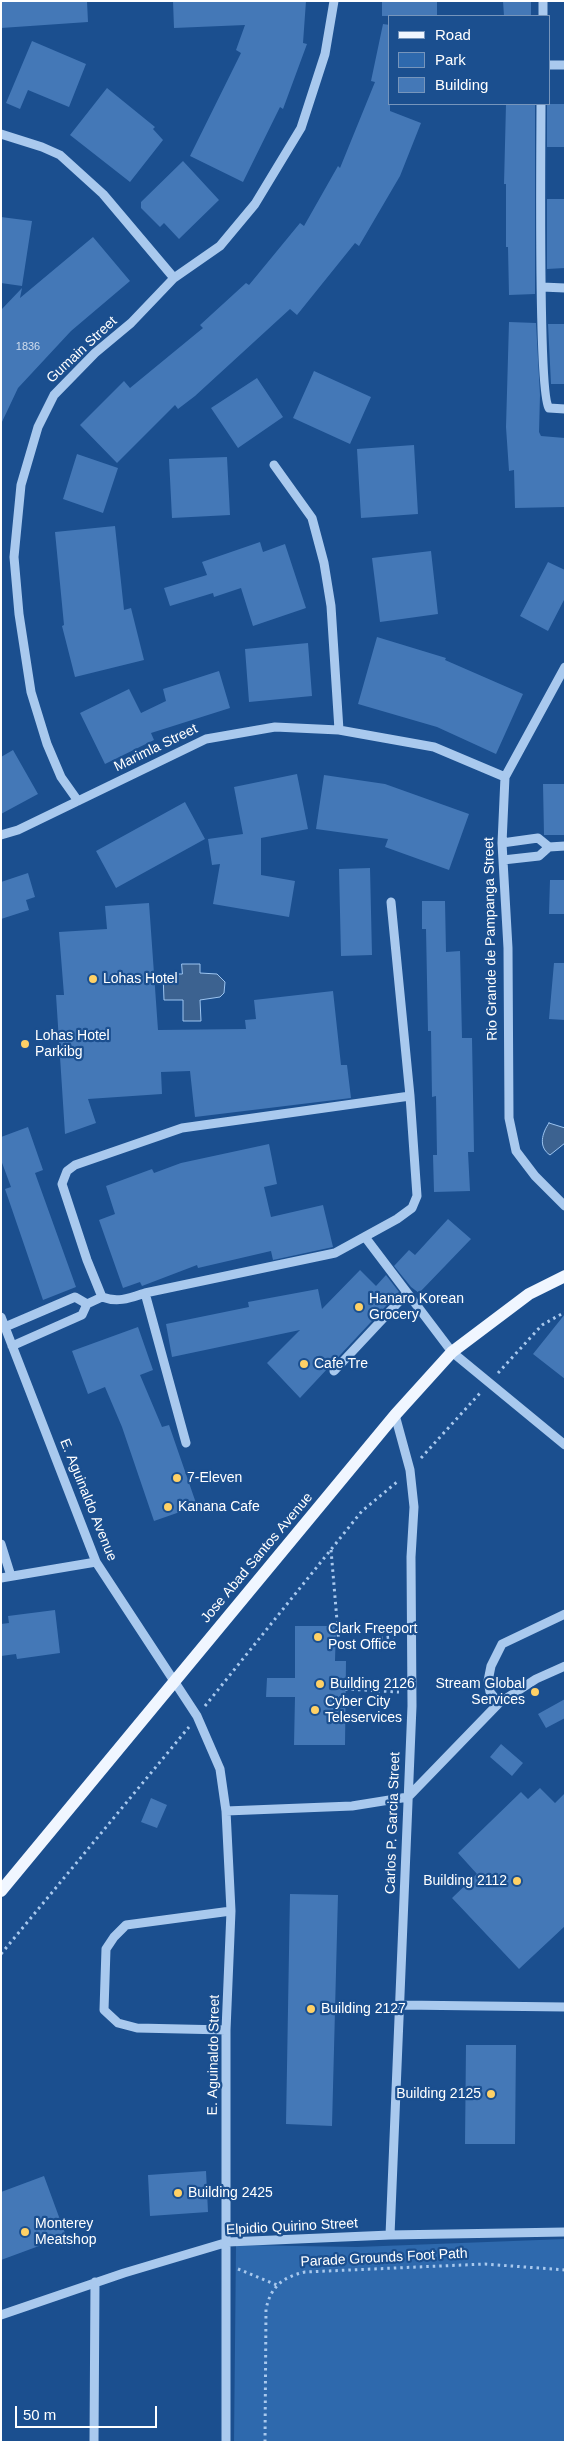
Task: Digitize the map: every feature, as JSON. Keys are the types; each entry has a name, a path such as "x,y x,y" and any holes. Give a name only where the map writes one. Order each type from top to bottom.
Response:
{"main road":[{"name":"Jose Abad Santos Avenue","path":"1,1891 395,1416 452,1352 529,1294 565,1276"}],"street":[{"name":"Gumain Street","path":"78,801 61,777 47,744 31,692 14,557 21,485 38,427 54,396 95,353 131,323 174,278 220,246 255,204 301,128 325,54 334,1"},
{"path":"543,1 543,15"},
{"path":"551,65 565,65"},
{"path":"541,105 542,287 546,406 551,409 565,409"},
{"path":"1,134 42,147 60,155 103,194 174,278"},
{"path":"542,287 565,288"},
{"path":"274,465 312,518 324,563 331,606 340,730"},
{"name":"Rio Grande de Pampanga Street","path":"565,667 505,777 502,843 508,948 509,1118 516,1151 535,1176 565,1206"},
{"name":"Marimla Street","path":"1,835 18,830 206,738 275,727 340,730 434,747 505,777"},
{"path":"502,843 538,838 549,847"},
{"path":"504,860 538,856 549,847 565,846"},
{"path":"391,902 410,1096 417,1196 412,1208 335,1253 146,1293 123,1300 112,1301 102,1297 87,1260 62,1184 67,1171 75,1165 182,1128 410,1096"},
{"path":"365,1237 452,1352 565,1445"},
{"path":"146,1293 186,1443"},
{"path":"334,1371 407,1293"},
{"path":"5,1327 75,1297 87,1304"},
{"path":"12,1346 82,1315 87,1304 102,1297"},
{"name":"E. Aguinaldo Avenue","path":"1,1317 96,1562 174,1682"},
{"name":"Carlos P. Garcia Street","path":"390,2235 401,2005 412,1692 411,1557 414,1507 410,1470 395,1416"},
{"path":"1,1544 11,1576"},
{"path":"1,1578 96,1562"},
{"path":"499,1703 490,1692 488,1681 491,1666 502,1644 565,1614"},
{"path":"226,1812 352,1806 408,1797 499,1703 536,1679 565,1666"},
{"name":"E. Aguinaldo Street","path":"174,1682 197,1716 220,1769 226,1812 231,1911 226,2030 228,2242 226,2442"},
{"path":"226,2030 137,2028 118,2023 104,2010 106,1948 126,1925 231,1911"},
{"path":"401,2005 565,2007"},
{"name":"Elpidio Quirino Street","path":"1,2314 96,2282 228,2242 390,2235 565,2232"},
{"path":"94,2442 96,2282"}],"path":[{"path":"1,1954 197,1716 362,1511 410,1470 542,1325 565,1312"},
{"path":"331,1550 337,1644 412,1634"},
{"path":"346,1689 380,1693 412,1692"},
{"name":"Parade Grounds Foot Path","path":"277,2285 285,2278 305,2272 455,2264 513,2265 565,2270"},
{"path":"227,2266 252,2273 277,2285 271,2293 266,2308 265,2442"}],"green space":[{"path":"565,2239 565,2442 234,2442 236,2245 357,2247"}],"shaded area":[{"path":"182,964 200,964 200,973 217,974 225,982 224,993 220,997 200,1000 201,1021 183,1021 183,1000 164,1000 163,974 182,974"},
{"path":"549,1123 565,1128 565,1143 550,1155 546,1152 542,1140"}],"building":[{"path":"1,1 87,1 88,22 1,28"},
{"path":"173,1 306,1 303,43 307,44 283,109 280,107 243,182 190,156 241,53 236,50 245,25 174,28"},
{"path":"382,1 437,1 437,15 382,16"},
{"path":"503,1 531,1 531,15 504,15"},
{"path":"383,24 388,25 388,105 390,105 390,111 421,123 400,176 359,246 355,243 297,315 290,309 195,396 178,409 175,405 117,463 80,425 124,381 130,388 203,328 200,325 246,283 249,285 300,223 304,226 338,166 340,168 375,82 371,81"},
{"path":"32,41 86,64 69,107 28,90 20,109 6,103"},
{"path":"107,88 155,127 153,129 163,140 130,182 70,135"},
{"path":"565,104 565,147 547,147 547,105"},
{"path":"506,105 535,105 535,294 509,295 508,247 506,247 506,184 504,184"},
{"path":"183,161 219,200 179,239 164,223 160,227 141,208 141,202"},
{"path":"547,199 565,199 565,268 547,269"},
{"path":"1,217 32,221 22,286 1,283"},
{"path":"93,237 130,281 71,331 18,388 1,424 1,310 22,288 20,298"},
{"path":"509,322 536,323 540,395 539,432 541,436 565,438 565,507 515,508 514,470 509,471 506,427"},
{"path":"548,324 565,324 565,384 551,384"},
{"path":"314,371 371,397 350,444 293,418"},
{"path":"257,378 283,417 238,448 211,408"},
{"path":"414,445 418,514 361,518 357,449"},
{"path":"77,454 118,468 103,513 63,499"},
{"path":"227,457 230,515 172,518 169,459"},
{"path":"115,526 124,610 131,608 144,660 75,677 62,626 64,625 55,532"},
{"path":"260,542 263,552 285,544 306,608 253,626 241,588 214,597 213,593 170,606 164,588 207,575 202,562"},
{"path":"431,551 438,614 380,622 372,558"},
{"path":"548,562 565,570 565,598 548,631 520,616"},
{"path":"377,637 446,658 445,660 523,694 496,754 437,727 358,704"},
{"path":"308,643 312,696 249,702 245,649"},
{"path":"219,671 230,708 151,733 154,740 105,764 80,713 129,689 141,713 166,701 163,689"},
{"path":"13,750 38,794 1,814 1,757"},
{"path":"297,774 308,829 261,838 261,875 295,881 289,917 213,904 220,864 212,865 208,839 243,834 234,787"},
{"path":"324,775 385,784 469,814 449,870 385,847 388,839 316,829"},
{"path":"543,784 565,784 565,835 544,835"},
{"path":"185,802 205,839 116,888 96,851"},
{"path":"370,868 372,955 341,956 339,869"},
{"path":"28,873 35,897 26,900 29,910 1,919 1,882"},
{"path":"550,880 565,880 565,914 549,914"},
{"path":"422,901 445,901 446,952 460,951 462,1038 472,1038 474,1152 468,1152 470,1191 434,1192 433,1155 437,1155 436,1096 432,1097 431,1031 428,1031 426,929 422,929"},
{"path":"149,903 158,1030 246,1029 245,1020 256,1019 254,1000 333,991 341,1065 347,1065 351,1098 195,1117 190,1071 161,1072 162,1094 88,1099 96,1123 65,1134 56,995 64,995 59,932 107,929 105,906"},
{"path":"554,963 565,963 565,1020 549,1019"},
{"path":"28,1127 43,1170 35,1173 76,1287 43,1300 5,1189 11,1187 1,1160 1,1137"},
{"path":"269,1144 277,1184 264,1187 271,1217 323,1205 333,1247 273,1260 271,1251 198,1268 197,1265 142,1286 140,1282 123,1288 99,1220 115,1214 106,1186 152,1169 154,1173 181,1163"},
{"path":"448,1219 471,1239 419,1293 411,1287 394,1266 409,1250 415,1255"},
{"path":"360,1270 376,1286 386,1275 399,1292 300,1398 267,1363 300,1330 172,1357 166,1324 249,1307 248,1302 318,1289 322,1309"},
{"path":"565,1314 565,1379 533,1354"},
{"path":"138,1327 153,1370 140,1375 162,1427 169,1425 197,1506 154,1521 122,1427 105,1387 88,1394 72,1351"},
{"path":"55,1610 60,1653 17,1659 16,1654 1,1656 1,1624 9,1623 8,1616"},
{"name":"Building 2126","path":"295,1626 336,1626 335,1661 346,1661 345,1745 294,1745 295,1697 266,1697 267,1678 295,1678"},
{"path":"565,1699 565,1718 546,1728 538,1714"},
{"path":"501,1744 523,1763 512,1776 490,1757"},
{"name":"Building 2112","path":"540,1788 555,1803 565,1793 565,1926 519,1969 452,1898 477,1874 458,1853 521,1792 528,1799"},
{"path":"151,1798 167,1805 157,1828 141,1822"},
{"name":"Building 2127","path":"290,1894 338,1895 332,2126 286,2124"},
{"name":"Building 2125","path":"466,2045 516,2045 515,2144 465,2144"},
{"name":"Building 2425","path":"206,2171 208,2212 150,2216 148,2175"},
{"path":"44,2176 66,2236 1,2260 1,2192"}],"place":[{"name":"Lohas Hotel","path":"93,979"},
{"name":"Lohas Hotel Parkibg","path":"25,1044"},
{"name":"Hanaro Korean Grocery","path":"359,1307"},
{"name":"Cafe Tre","path":"304,1364"},
{"name":"7-Eleven","path":"177,1478"},
{"name":"Kanana Cafe","path":"168,1507"},
{"name":"Clark Freeport Post Office","path":"318,1637"},
{"name":"Building 2126","path":"320,1684"},
{"name":"Stream Global Services","path":"535,1692"},
{"name":"Cyber City Teleservices","path":"315,1710"},
{"name":"Building 2112","path":"517,1881"},
{"name":"Building 2127","path":"311,2009"},
{"name":"Building 2125","path":"491,2094"},
{"name":"Building 2425","path":"178,2193"},
{"name":"Monterey Meatshop","path":"25,2232"}]}
